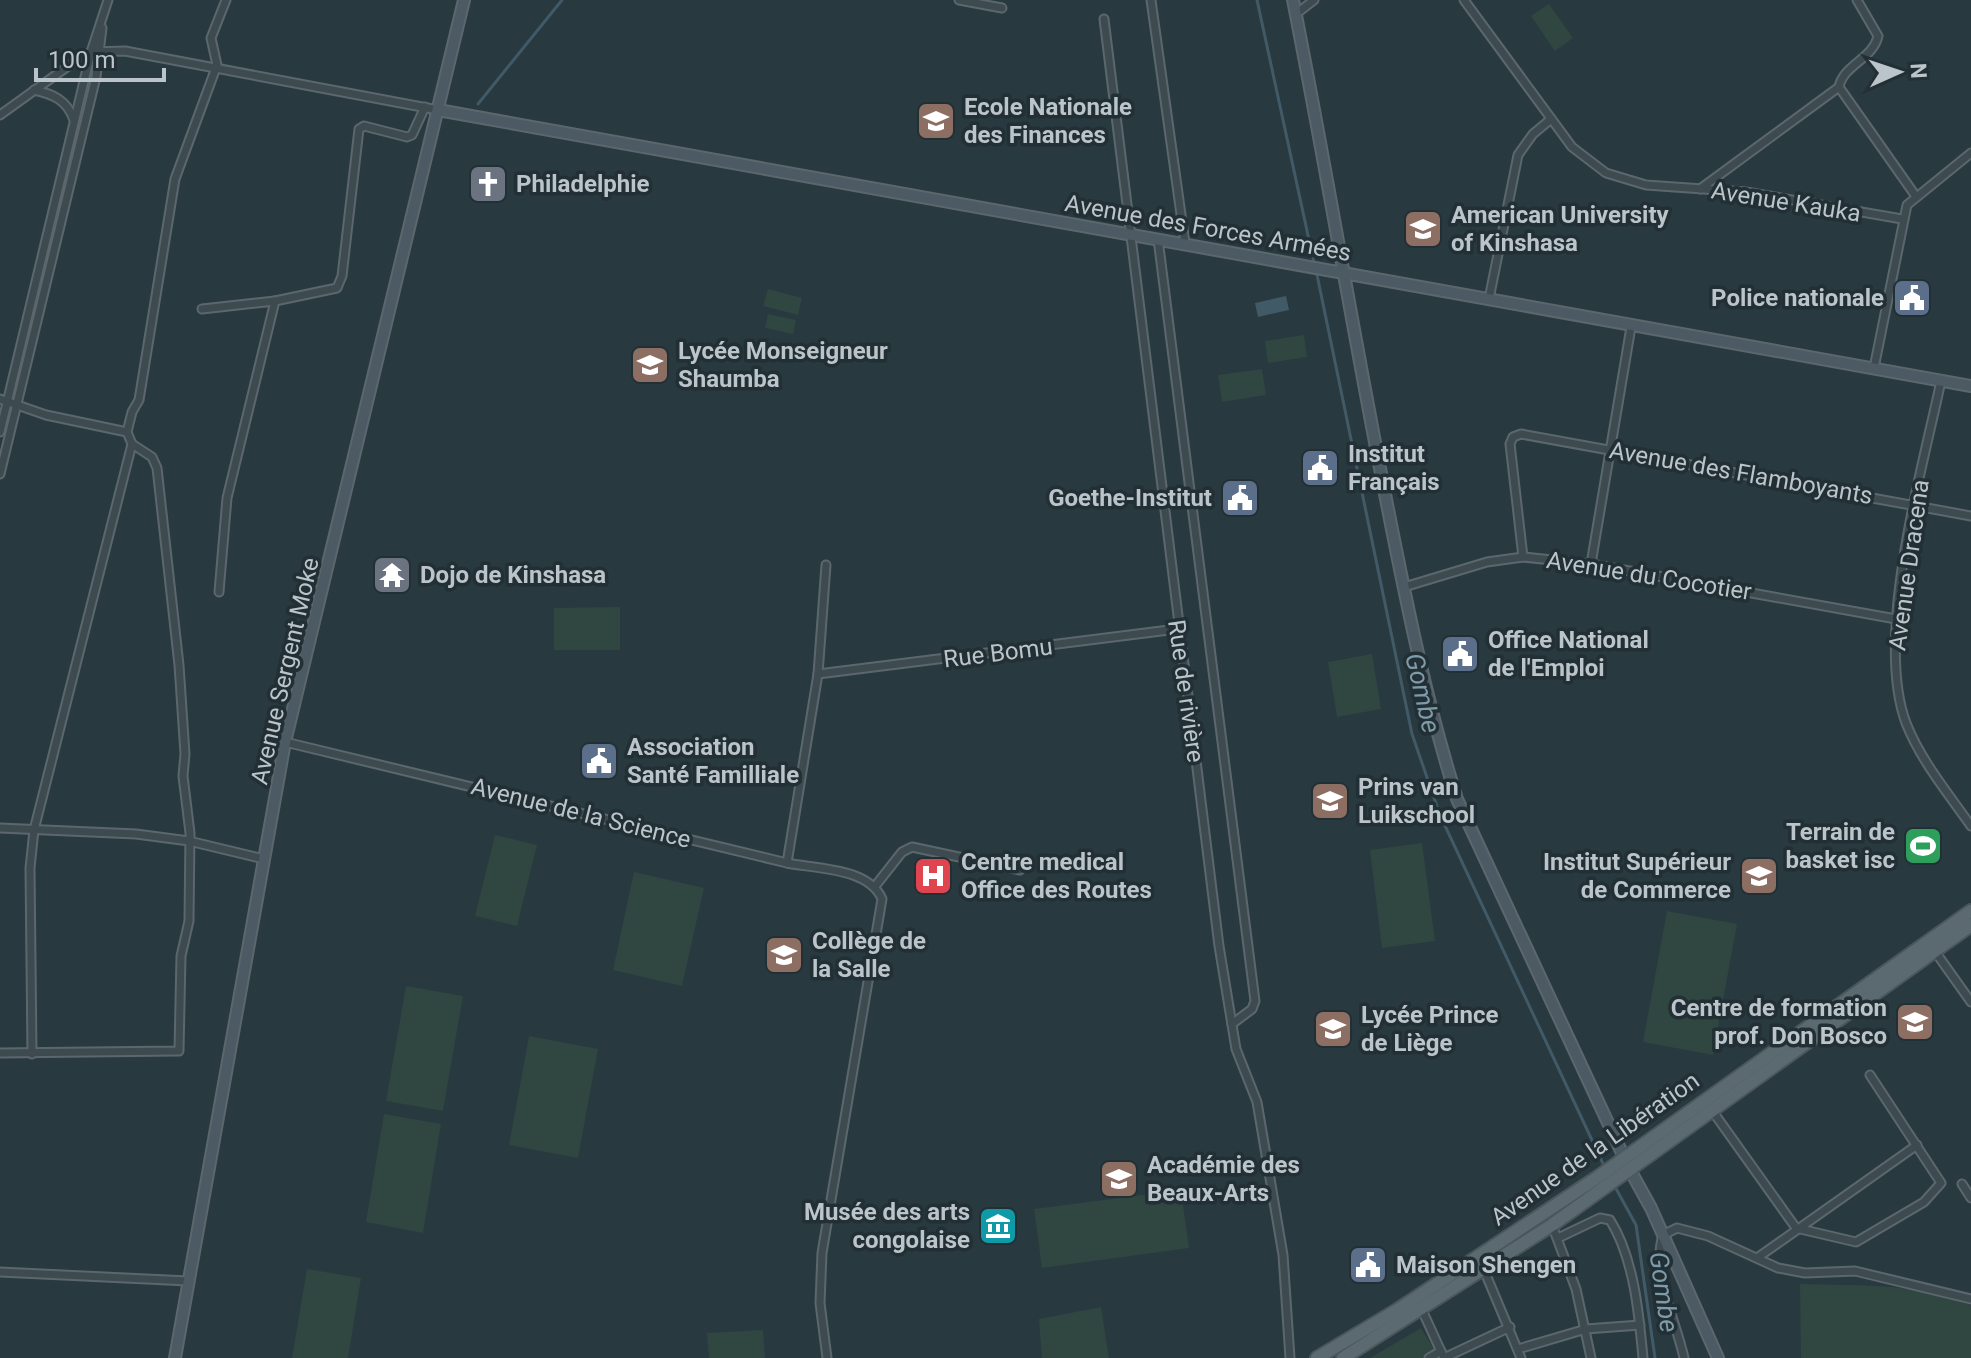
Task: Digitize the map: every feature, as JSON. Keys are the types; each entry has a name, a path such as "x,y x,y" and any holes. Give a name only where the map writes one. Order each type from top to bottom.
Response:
{"main road":[{"name":"Avenue de la Libération","path":"1622,1167 1711,1109 1931,946 1971,911"},
{"name":"Avenue de la Libération","path":"1317,1358 1332,1354 1599,1184 1931,946 1971,925"},
{"name":"Avenue de la Libération","path":"1343,1358 1552,1225 1599,1184"}],"street":[{"path":"0,474 101,51 108,0"},
{"path":"0,1053 179,1051 181,956 189,921 189,841 179,665 157,468 152,457 132,444 127,432 139,400 175,179 217,65 211,38 226,0"},
{"name":"Avenue Sergent Moke","path":"175,1358 285,742 464,0"},
{"path":"959,0 1002,8"},
{"path":"1151,0 1185,243"},
{"path":"1293,0 1341,272 1404,587 1433,721 1457,799 1622,1167 1663,1235 1718,1358"},
{"path":"1296,14 1314,0"},
{"name":"Avenue Kauka","path":"1464,0 1572,147 1606,173 1646,185 1746,192 1902,219"},
{"path":"1857,0 1878,36 1871,52 1840,78 1839,87 1915,195"},
{"name":"Rue de rivière","path":"1104,19 1177,629 1236,1049 1257,1102 1283,1255 1290,1358"},
{"path":"0,432 4,401 91,52 102,28"},
{"path":"0,115 91,52 101,51 125,51 217,65 438,110"},
{"path":"1700,189 1839,87"},
{"path":"34,90 59,99 70,109 74,121"},
{"path":"202,309 275,301 337,288 342,276 359,129 364,126 407,137 412,135 425,107"},
{"name":"Avenue des Forces Armées","path":"438,110 1971,386"},
{"path":"1489,299 1518,155 1523,144 1551,119"},
{"path":"1874,368 1902,219 1915,195 1971,153"},
{"path":"1158,238 1255,1001 1252,1009 1232,1024"},
{"path":"219,592 227,498 275,301"},
{"path":"1591,564 1631,327"},
{"name":"Avenue Dracena","path":"1941,381 1896,619 1896,684 1905,720 1917,749 1971,826"},
{"path":"4,401 17,407 127,432"},
{"name":"Avenue des Flamboyants","path":"1523,557 1513,437 1529,434 1971,516"},
{"path":"32,1054 30,868 34,830 132,444"},
{"name":"Avenue du Cocotier","path":"1404,587 1487,562 1523,557 1591,564 1896,619"},
{"path":"787,863 818,674 826,565"},
{"name":"Rue Bomu","path":"818,674 1177,629"},
{"name":"Avenue de la Science","path":"285,742 787,863 862,878 876,885"},
{"path":"0,828 136,834 189,841 264,859"},
{"path":"827,1358 820,1303 822,1253 882,899 876,885 902,852 912,847 1020,870"},
{"path":"1931,946 1971,1002"},
{"path":"1711,1109 1796,1228 1856,1242 1924,1202 1941,1183 1870,1075"},
{"path":"1757,1258 1917,1145"},
{"path":"1962,1184 1971,1198"},
{"path":"1558,1238 1600,1218 1610,1220 1617,1231 1632,1282 1643,1358"},
{"path":"1552,1225 1586,1329 1591,1358"},
{"path":"1663,1235 1677,1228 1690,1230 1778,1268 1805,1273 1855,1271 1971,1299"},
{"path":"1663,1235 1664,1285 1684,1358"},
{"path":"1484,1270 1519,1354 1586,1329 1640,1325"},
{"path":"0,1272 188,1281"},
{"path":"1422,1310 1443,1356"},
{"path":"1429,1358 1443,1356 1510,1327"}],"green space":[{"path":"1549,4 1573,38 1555,51 1531,16"},
{"path":"768,289 802,298 798,315 763,306"},
{"path":"768,314 796,320 793,334 765,328"},
{"path":"1304,335 1307,357 1268,363 1265,341"},
{"path":"1262,369 1266,395 1222,402 1218,375"},
{"path":"620,607 620,650 554,650 554,608"},
{"path":"1372,654 1381,709 1337,717 1328,662"},
{"path":"495,835 537,845 517,926 475,916"},
{"name":"Terrain de basket isc","path":"1904,836 1942,836 1942,856 1904,856"},
{"path":"1422,843 1435,941 1382,948 1370,850"},
{"path":"634,872 704,888 682,986 613,970"},
{"path":"1667,911 1737,924 1713,1055 1643,1042"},
{"path":"406,986 463,996 443,1111 386,1101"},
{"path":"529,1036 598,1049 578,1158 509,1145"},
{"path":"384,1114 441,1124 423,1233 366,1222"},
{"path":"1181,1190 1189,1248 1042,1268 1034,1209"},
{"path":"307,1269 361,1278 348,1358 292,1358"},
{"path":"1800,1284 1909,1289 1971,1305 1971,1358 1801,1358"},
{"path":"1101,1307 1109,1358 1042,1358 1039,1319"},
{"path":"1421,1328 1435,1351 1423,1358 1370,1358"},
{"path":"763,1330 765,1358 709,1358 707,1333"}],"water":[{"path":"1286,296 1289,310 1258,317 1255,303"}],"waterway":[{"path":"478,104 562,0"},
{"name":"Gombe","path":"1257,0 1314,263"},
{"name":"Gombe","path":"1316,270 1412,734 1440,815 1605,1168"},
{"name":"Gombe","path":"1614,1185 1636,1225 1655,1358"}],"place":[{"name":"Ecole Nationale des Finances","path":"936,121"},
{"name":"Philadelphie","path":"488,184"},
{"name":"American University of Kinshasa","path":"1423,229"},
{"name":"Police nationale","path":"1912,298"},
{"name":"Lycée Monseigneur Shaumba","path":"650,365"},
{"name":"Institut Français","path":"1320,468"},
{"name":"Goethe-Institut","path":"1240,498"},
{"name":"Dojo de Kinshasa","path":"392,575"},
{"name":"Office National de l'Emploi","path":"1460,654"},
{"name":"Association Santé Familliale","path":"599,761"},
{"name":"Prins van Luikschool","path":"1330,801"},
{"name":"Terrain de basket isc","path":"1923,846"},
{"name":"Centre medical Office des Routes","path":"933,876"},
{"name":"Institut Supérieur de Commerce","path":"1759,876"},
{"name":"Collège de la Salle","path":"784,955"},
{"name":"Centre de formation prof. Don Bosco","path":"1915,1022"},
{"name":"Lycée Prince de Liège","path":"1333,1029"},
{"name":"Académie des Beaux-Arts","path":"1119,1179"},
{"name":"Musée des arts congolaise","path":"998,1226"},
{"name":"Maison Shengen","path":"1368,1265"}]}
